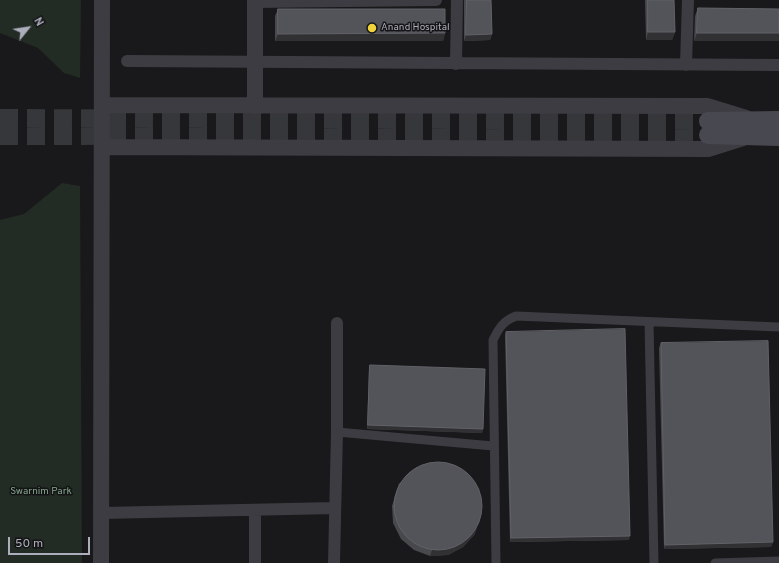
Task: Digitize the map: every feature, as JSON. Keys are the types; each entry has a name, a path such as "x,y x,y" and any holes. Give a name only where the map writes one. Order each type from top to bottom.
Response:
{"main road":[{"path":"708,128 750,128 779,120"},
{"path":"750,128 779,137"}],"street":[{"path":"101,563 102,0"},
{"path":"255,106 255,1 436,0"},
{"path":"456,64 457,0"},
{"path":"686,65 688,0"},
{"path":"127,61 255,63 779,65"},
{"path":"102,106 707,106 750,128"},
{"path":"102,147 708,150 750,128"},
{"path":"496,563 493,446 493,340 499,328 506,320 516,316 779,327"},
{"path":"649,322 654,563"},
{"path":"334,563 337,432 337,323"},
{"path":"337,432 493,446"},
{"path":"102,513 335,508"},
{"path":"255,510 255,563"},
{"path":"715,563 779,562"}],"green space":[{"path":"0,0 81,0 80,78 64,73 38,48 0,33"},
{"name":"Swarnim Park","path":"62,183 80,186 82,563 0,563 0,220 24,214"}],"building":[{"path":"467,0 491,0 492,34 466,35"},
{"path":"648,0 674,0 675,32 648,32"},
{"path":"698,8 779,9 779,33 697,33"},
{"path":"278,9 445,9 445,33 278,34"},
{"path":"625,329 630,536 511,538 506,332"},
{"path":"768,341 773,542 665,545 661,343"},
{"path":"370,365 485,369 483,429 368,425"},
{"path":"438,462 455,465 469,475 479,489 482,506 479,523 469,537 455,547 438,550 421,547 407,537 397,523 394,506 397,489 407,475 421,465"}],"tunnel":[{"path":"0,118 708,121"},
{"path":"0,136 708,135"}],"place":[{"name":"Anand Hospital","path":"372,28"}]}
